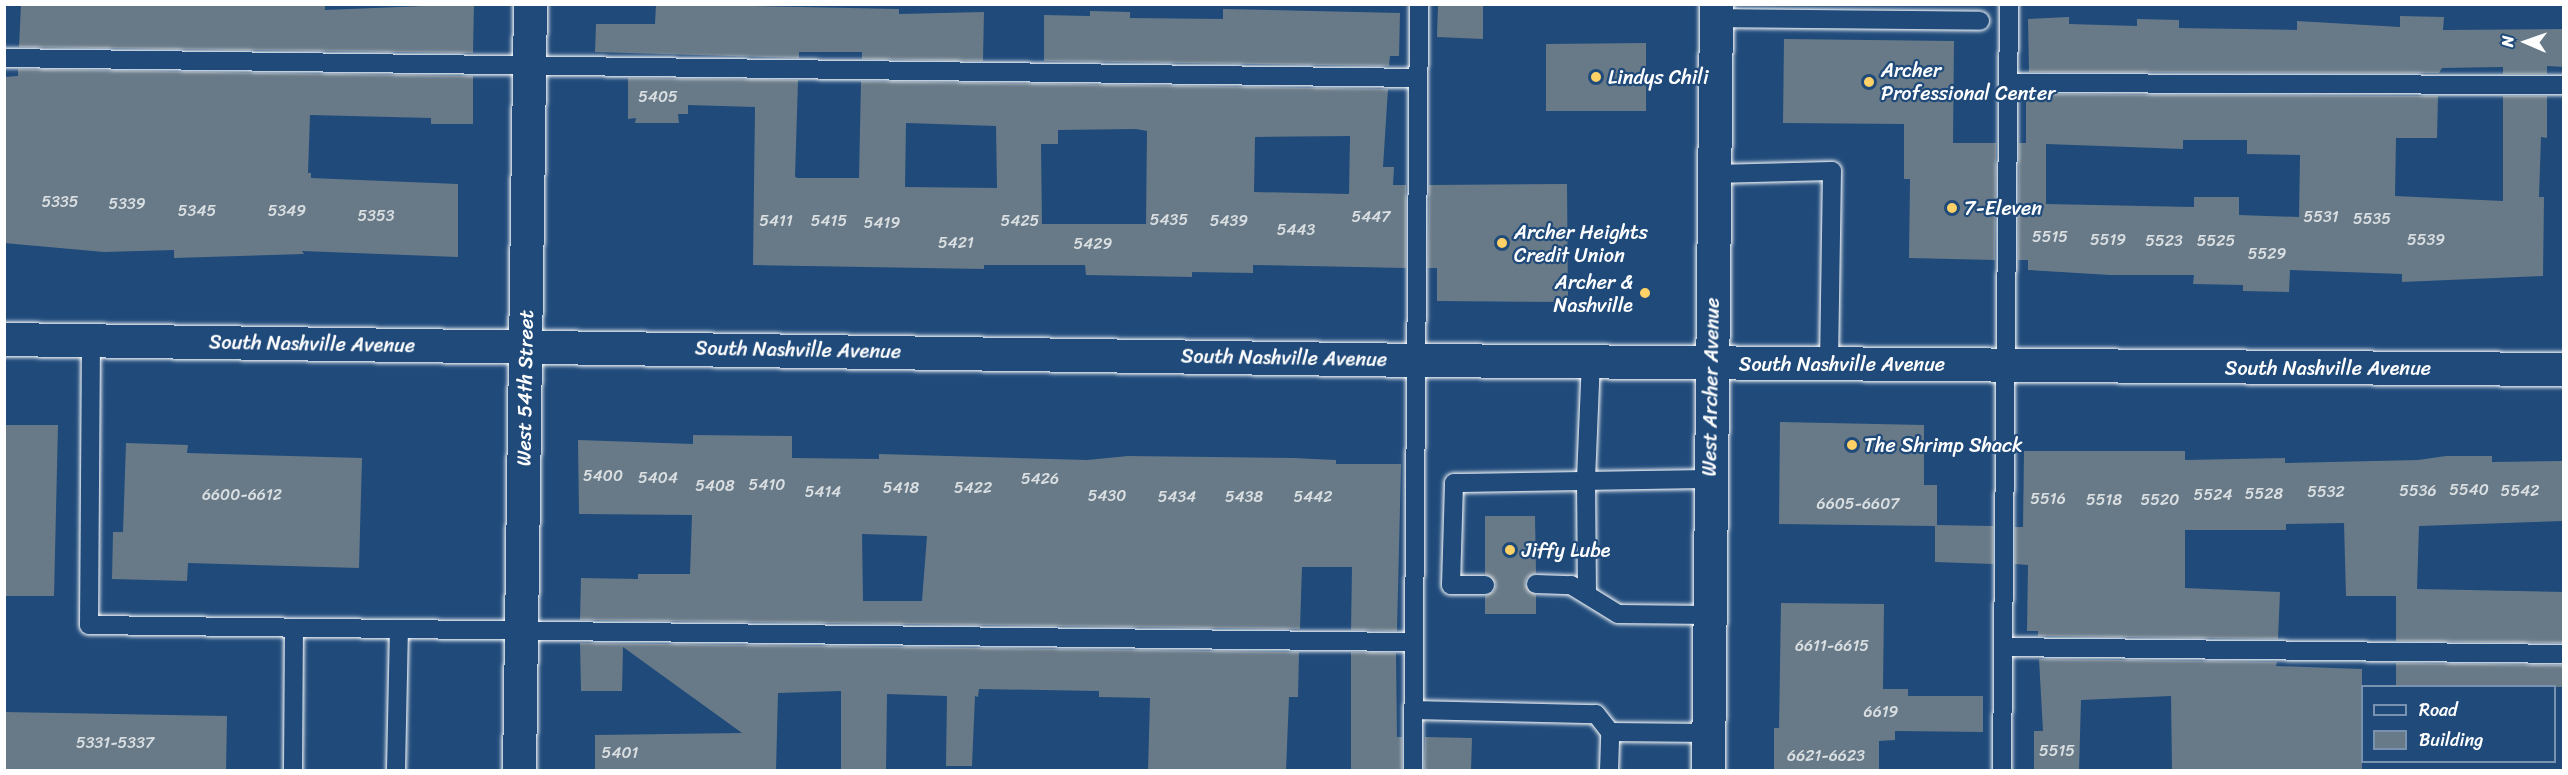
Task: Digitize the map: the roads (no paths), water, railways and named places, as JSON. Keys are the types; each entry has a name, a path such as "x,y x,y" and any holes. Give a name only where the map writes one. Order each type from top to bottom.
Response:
{"street":[{"name":"West 54th Street","path":"519,771 530,4"},
{"name":"West Archer Avenue","path":"1708,771 1715,11"},
{"name":"South Nashville Avenue","path":"4,339 1416,360 2564,369"}],"lane":[{"path":"1413,771 1419,4"},
{"path":"2002,771 2009,4"},
{"path":"1715,11 1980,21"},
{"path":"4,58 1419,78"},
{"path":"2008,82 2564,85"},
{"path":"1714,174 1832,171 1829,364"},
{"path":"91,340 89,625 1414,642"},
{"path":"1587,594 1586,479 1591,362"},
{"path":"1485,585 1451,585 1454,483 1586,479 1711,479"},
{"path":"1536,584 1572,585 1618,614 1710,615"},
{"path":"293,771 294,629"},
{"path":"396,771 399,629"},
{"path":"2003,647 2564,654"},
{"path":"1413,710 1596,714 1610,732 1609,771"},
{"path":"1610,732 1708,733"}],"place":[{"name":"Lindys Chili","path":"1596,77"},
{"name":"Archer Professional Center","path":"1869,82"},
{"name":"7-Eleven","path":"1952,208"},
{"name":"Archer Heights Credit Union","path":"1502,243"},
{"name":"Archer & Nashville","path":"1645,293"},
{"name":"The Shrimp Shack","path":"1852,445"},
{"name":"Jiffy Lube","path":"1510,550"}]}
